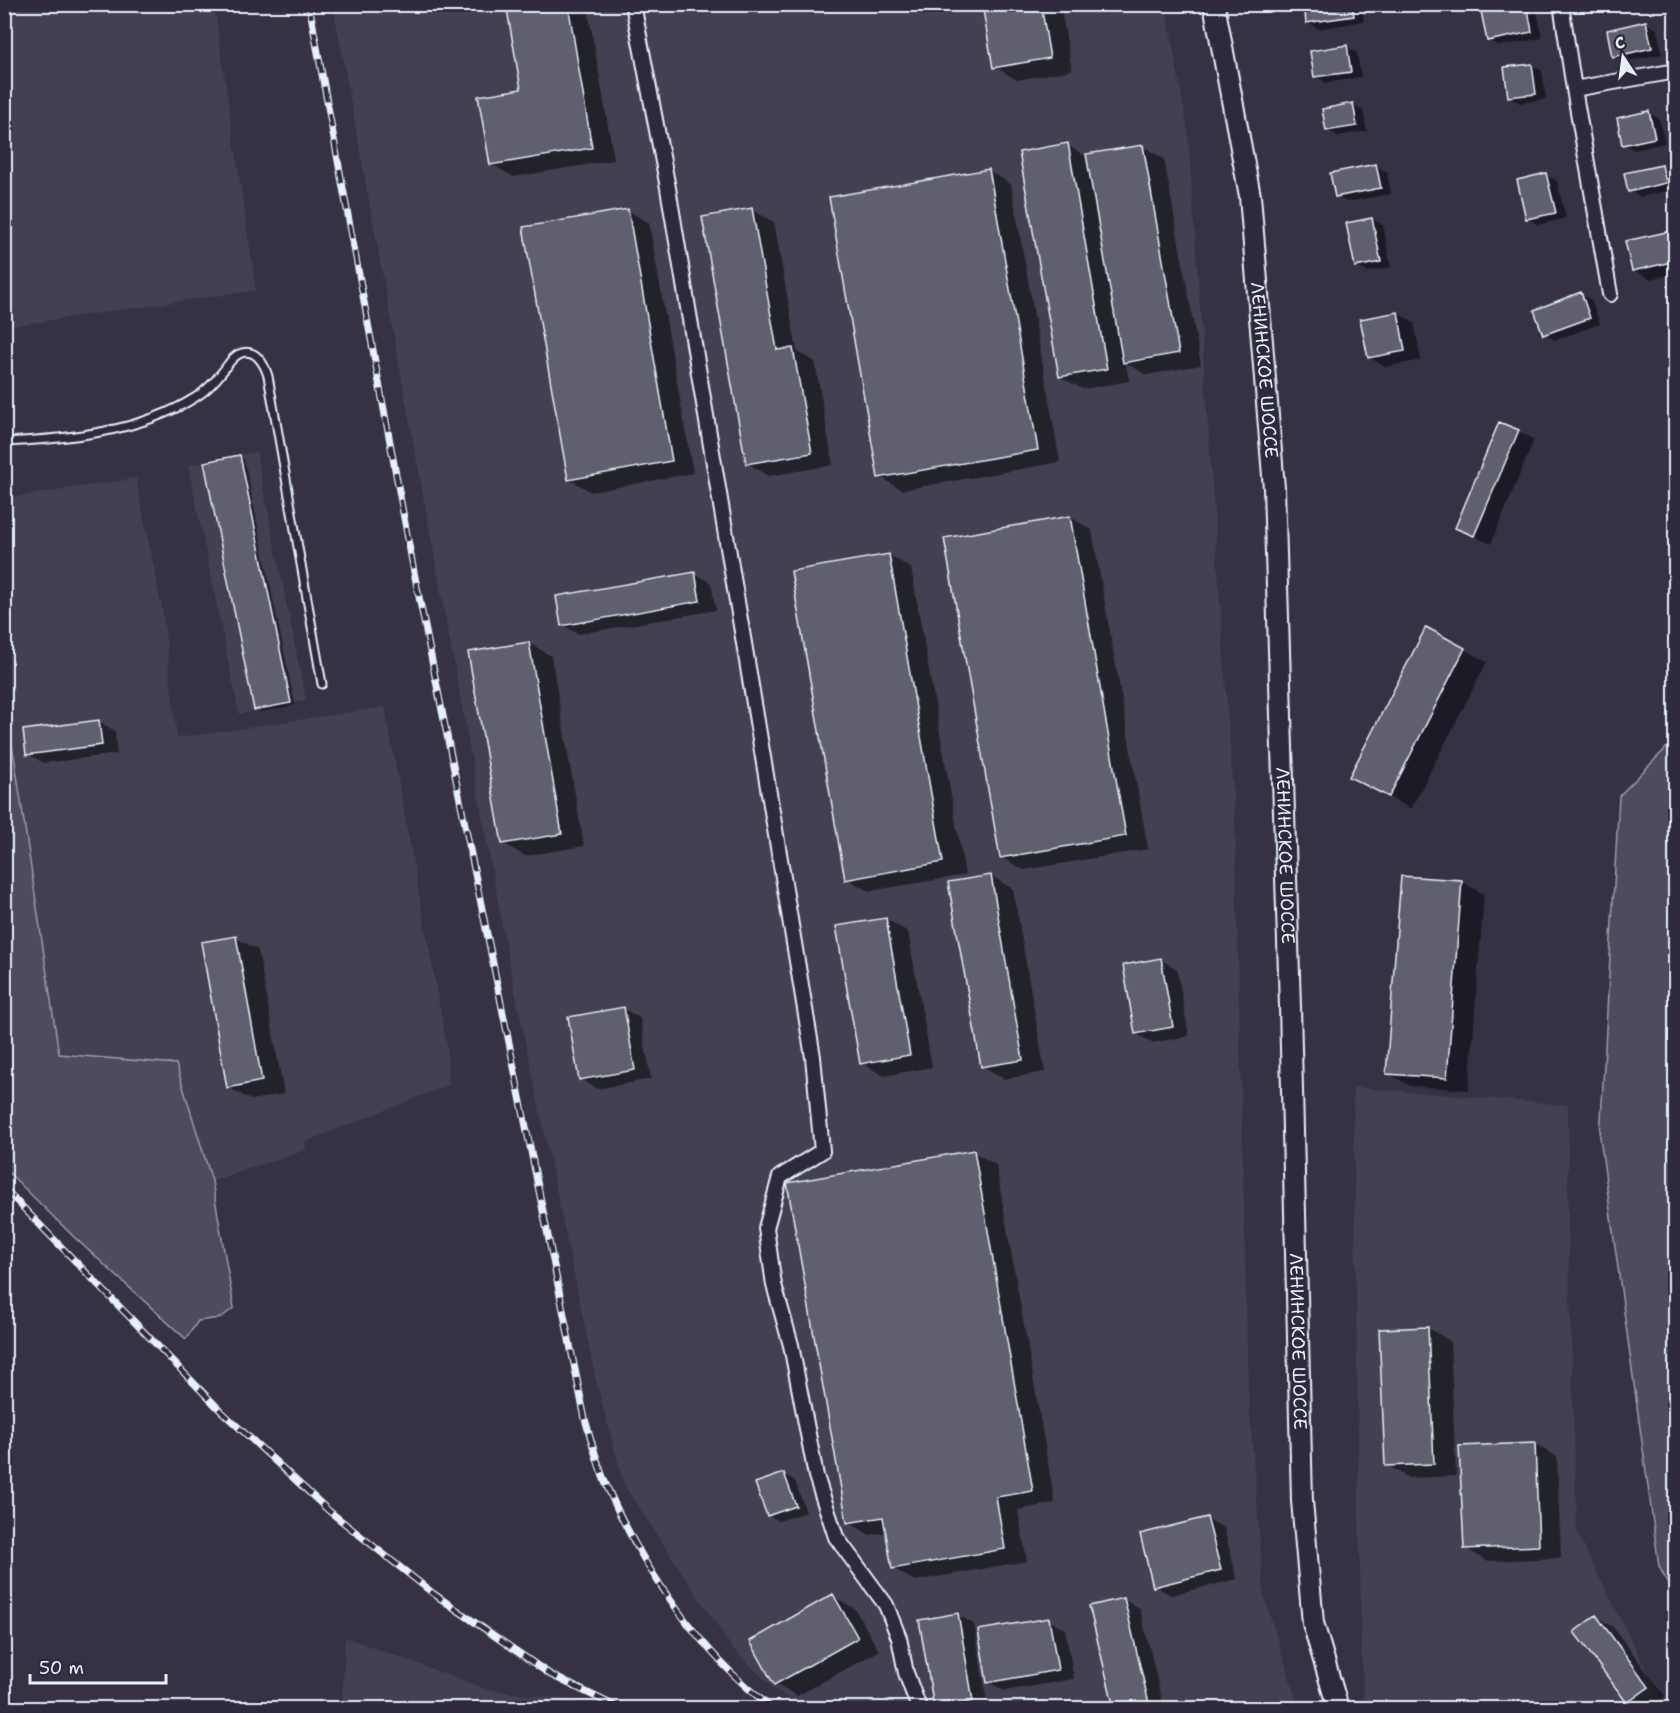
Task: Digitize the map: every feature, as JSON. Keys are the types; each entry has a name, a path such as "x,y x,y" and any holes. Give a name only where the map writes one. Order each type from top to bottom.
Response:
{"street":[{"path":"633,4 668,188 813,1057 822,1151 780,1177 766,1228 774,1285 791,1345 816,1476 836,1537 886,1605 900,1638 906,1673 918,1708"},
{"name":"ЛЕНИНСКОЕ ШОССЕ","path":"1214,4 1250,196 1274,488 1290,995 1302,1501 1313,1623 1338,1708"},
{"path":"1561,4 1610,294"},
{"path":"1574,89 1676,71"}],"lane":[{"path":"4,442 100,432 166,412 198,396 239,354 256,355 263,363 268,376 322,684"}],"shaded area":[{"path":"4,5 214,5 256,290 5,327"},
{"path":"333,5 1166,5 1188,132 1235,820 1248,1388 1264,1596 1299,1708 805,1708 775,1689 732,1648 624,1485 596,1381 510,968"},
{"path":"256,452 306,700 239,714 188,465"},
{"path":"136,478 163,614 177,738 385,707 447,1047 449,1085 305,1142 306,1150 212,1181 176,1064 59,1054 5,709 4,499"},
{"path":"5,709 59,1054 176,1064 212,1181 234,1308 220,1318 198,1321 186,1339 75,1238 5,1169"},
{"path":"1675,739 1675,1598 1659,1566 1600,1137 1619,796"},
{"path":"1353,1087 1568,1105 1568,1226 1577,1533 1666,1708 1364,1708 1361,1642"},
{"path":"345,1637 489,1690 572,1700 589,1708 342,1708"}],"building":[{"path":"506,4 568,4 592,148 490,165 478,96 521,89"},
{"path":"982,4 1041,4 1050,58 993,68"},
{"path":"1304,4 1352,4 1354,16 1306,23"},
{"path":"1515,4 1527,4 1532,32 1487,41 1481,11"},
{"path":"1646,21 1652,48 1612,57 1607,30"},
{"path":"1347,45 1351,72 1314,77 1310,51"},
{"path":"1532,64 1536,94 1508,97 1504,67"},
{"path":"1353,103 1357,126 1326,131 1322,109"},
{"path":"1649,111 1655,138 1622,145 1617,118"},
{"path":"1068,143 1107,369 1059,377 1019,152"},
{"path":"1143,145 1179,353 1123,363 1086,154"},
{"path":"1376,164 1381,188 1335,197 1330,173"},
{"path":"1662,165 1666,183 1628,192 1624,173"},
{"path":"989,169 1038,450 878,478 829,197"},
{"path":"1546,173 1556,213 1526,219 1517,180"},
{"path":"752,208 777,350 793,348 812,453 746,464 702,217"},
{"path":"628,209 672,461 568,480 523,227"},
{"path":"1372,218 1381,262 1355,267 1346,223"},
{"path":"1676,230 1676,261 1632,271 1625,241"},
{"path":"1581,292 1590,318 1543,335 1534,310"},
{"path":"1398,312 1405,351 1368,358 1360,319"},
{"path":"1499,422 1519,430 1474,536 1455,528"},
{"path":"240,455 291,703 254,710 204,462"},
{"path":"1070,516 1126,836 1000,858 944,538"},
{"path":"889,554 943,862 845,880 791,571"},
{"path":"695,572 700,601 561,626 556,596"},
{"path":"1426,627 1465,648 1389,797 1349,777"},
{"path":"529,642 562,834 502,844 468,652"},
{"path":"99,720 102,745 26,755 23,730"},
{"path":"991,875 1023,1060 981,1067 948,882"},
{"path":"1401,876 1462,880 1447,1078 1386,1074"},
{"path":"886,918 910,1055 860,1064 836,926"},
{"path":"236,936 262,1081 227,1088 201,942"},
{"path":"1161,958 1173,1027 1135,1034 1123,965"},
{"path":"624,1007 635,1070 579,1080 568,1017"},
{"path":"974,1150 1033,1491 996,1497 1005,1549 892,1569 883,1517 847,1523 787,1183"},
{"path":"1428,1327 1434,1464 1385,1466 1379,1329"},
{"path":"1535,1443 1539,1546 1464,1549 1459,1446"},
{"path":"784,1473 796,1506 767,1516 755,1483"},
{"path":"1207,1517 1221,1570 1153,1587 1140,1534"},
{"path":"833,1594 858,1638 774,1685 750,1641"},
{"path":"1124,1598 1150,1708 1114,1708 1089,1606"},
{"path":"958,1613 973,1701 934,1708 919,1620"},
{"path":"1596,1615 1649,1687 1627,1703 1574,1632"},
{"path":"1049,1618 1058,1670 987,1683 978,1630"}],"railway":[{"path":"309,4 414,572 585,1419 608,1489 622,1520 657,1580 698,1637 721,1663 772,1708"},
{"path":"4,1188 222,1412 329,1511 434,1594 551,1675 619,1708"}]}
